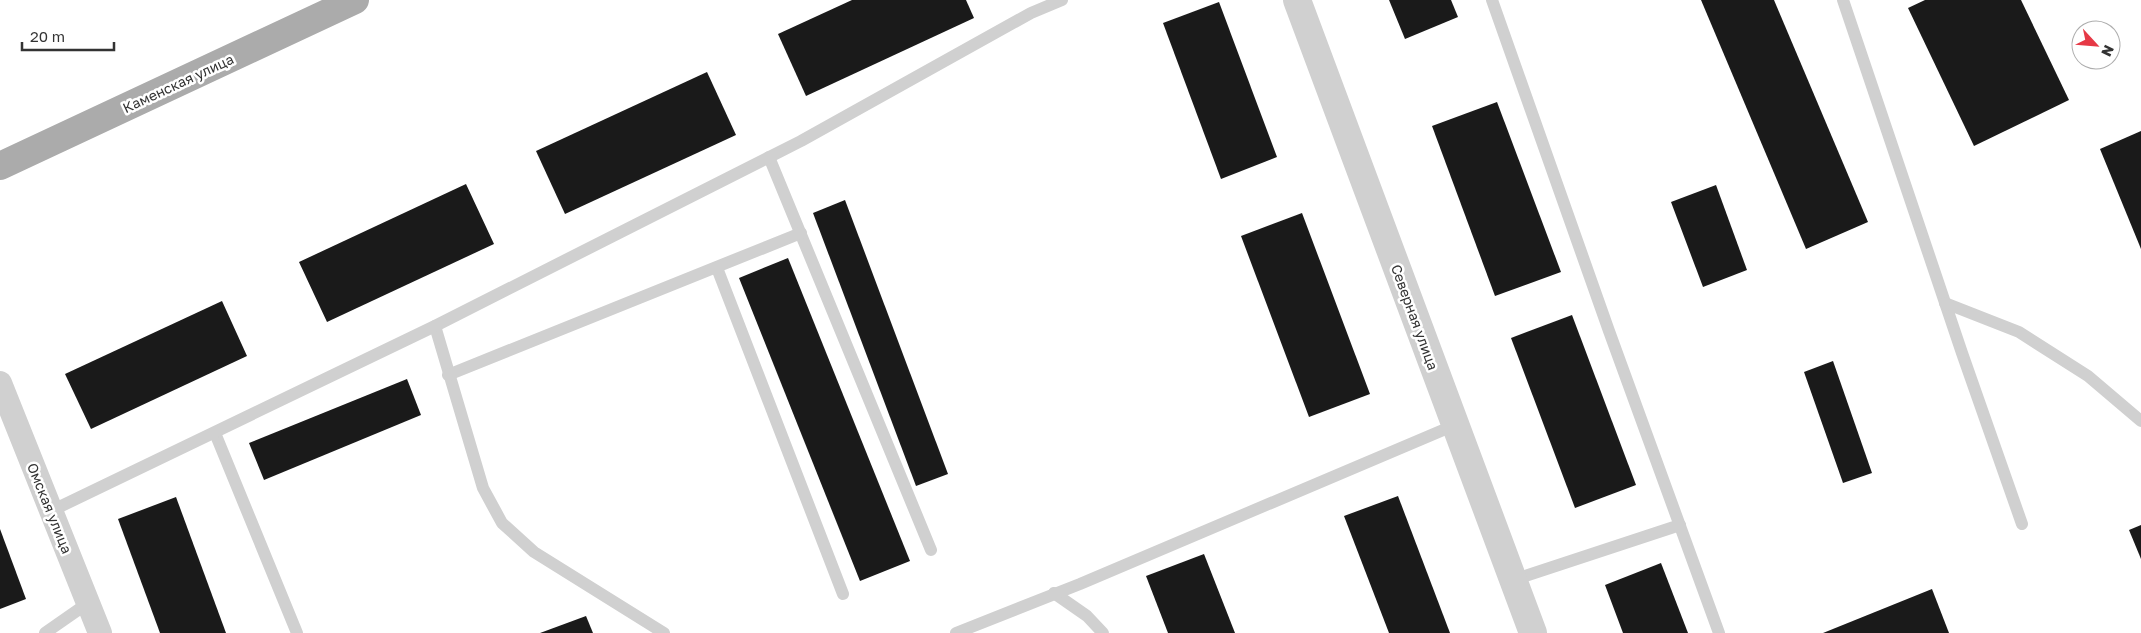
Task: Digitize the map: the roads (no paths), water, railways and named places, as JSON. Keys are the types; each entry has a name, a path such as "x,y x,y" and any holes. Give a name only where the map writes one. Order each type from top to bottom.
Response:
{"main road":[{"name":"Каменская улица","path":"0,166 355,0"}],"street":[{"name":"Северная улица","path":"1297,0 1533,633"},
{"name":"Омская улица","path":"0,383 100,633"}],"lane":[{"path":"51,511 435,326 769,157 1031,12 1062,0"},
{"path":"1492,0 1719,633"},
{"path":"1844,0 1945,303 2022,524"},
{"path":"769,157 931,550"},
{"path":"448,375 801,233"},
{"path":"717,268 843,594"},
{"path":"1945,303 2020,332 2088,376 2141,422"},
{"path":"435,326 483,488 502,523 534,552 664,633"},
{"path":"956,633 1054,594 1455,425"},
{"path":"215,433 297,633"},
{"path":"1513,580 1680,525"},
{"path":"1054,594 1087,616 1103,633"},
{"path":"45,633 88,604"}]}
